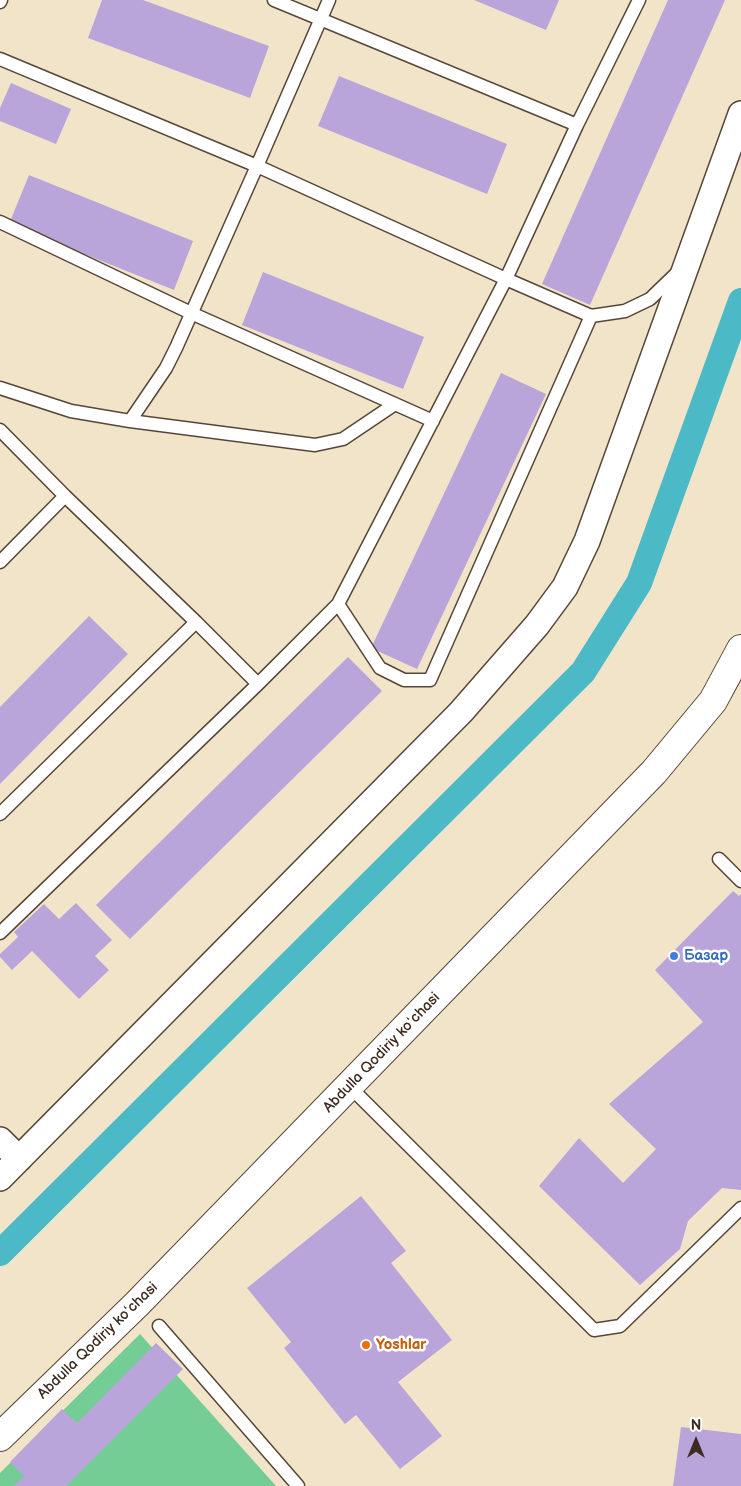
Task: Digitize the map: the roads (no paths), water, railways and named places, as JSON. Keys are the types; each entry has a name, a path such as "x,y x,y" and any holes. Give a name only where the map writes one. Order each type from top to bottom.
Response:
{"street":[{"path":"0,1178 461,712 537,625 565,587 587,541 741,114"},
{"name":"Abdulla Qodiriy koʻchasi","path":"0,1437 137,1304 350,1087 654,772 712,701 741,649"},
{"path":"0,1140 19,1159"}],"lane":[{"path":"274,0 322,18 577,125"},
{"path":"130,420 166,368 329,0"},
{"path":"0,933 258,684 338,604 506,279 577,125 639,0"},
{"path":"0,59 257,166 591,316 625,311 650,299 688,264"},
{"path":"0,222 191,313 433,420"},
{"path":"338,604 380,668 404,680 430,680 591,316"},
{"path":"0,388 71,411 315,445 343,439 395,404"},
{"path":"0,430 258,684"},
{"path":"0,562 65,496"},
{"path":"0,814 196,622"},
{"path":"719,859 741,881"},
{"path":"350,1087 594,1330 620,1326 741,1208"},
{"path":"159,1326 298,1486"}],"waterway":[{"path":"0,1253 583,672 639,583 741,301"}],"place":[{"name":"Базар","path":"674,956"},
{"name":"Yoshlar","path":"366,1345"}]}
